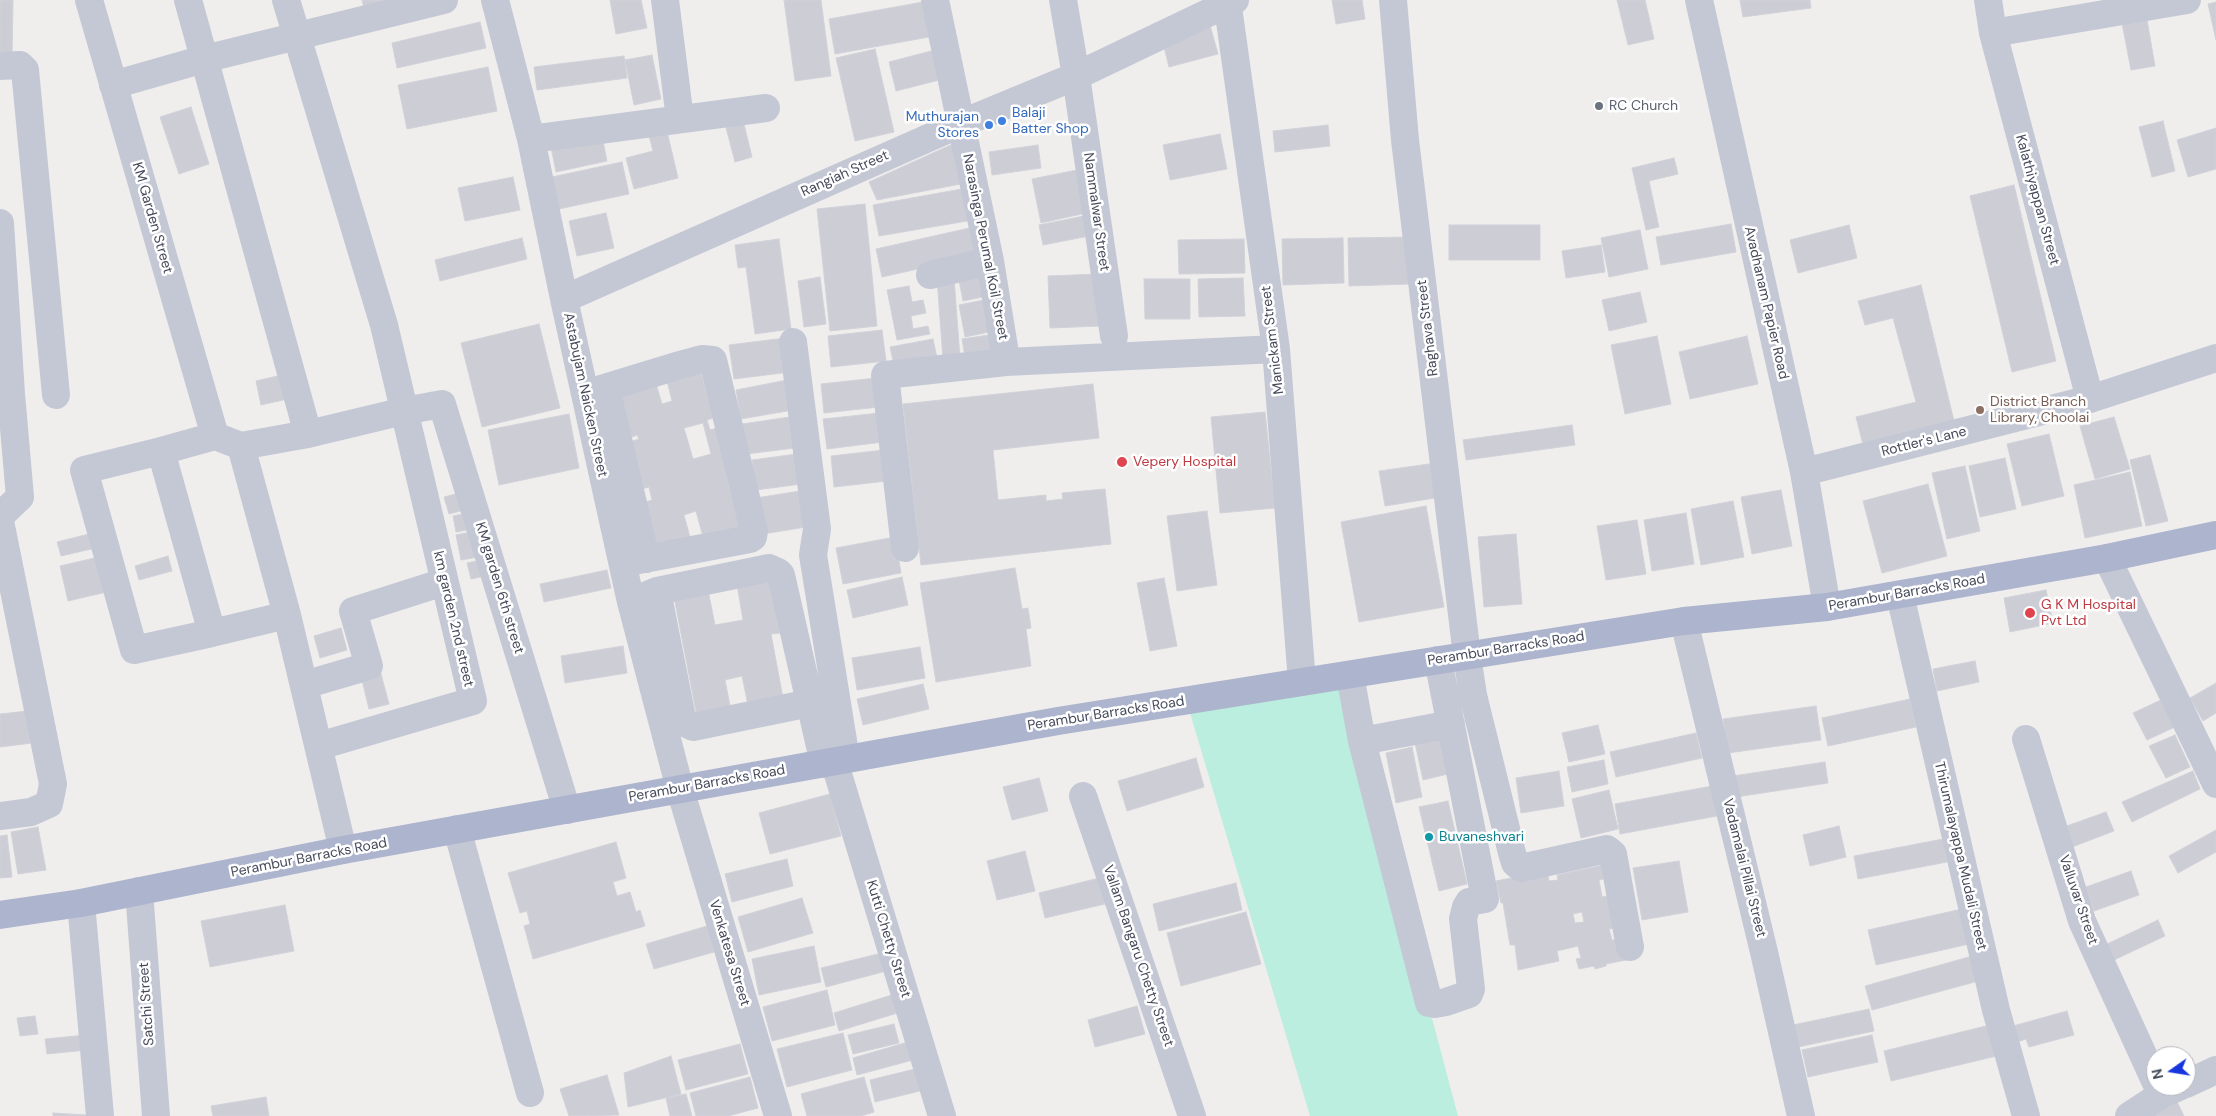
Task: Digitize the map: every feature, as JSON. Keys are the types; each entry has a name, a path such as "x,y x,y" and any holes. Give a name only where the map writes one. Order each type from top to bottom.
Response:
{"main road":[{"name":"Perambur Barracks Road","path":"0,915 81,903 343,850 1058,721 1684,621 1827,607 2107,558 2216,535"}],"street":[{"name":"KM Garden Street","path":"89,0 215,436"},
{"path":"188,0 308,434"},
{"name":"km garden 2nd street","path":"286,0 384,324 473,702 319,746"},
{"path":"113,85 297,35 444,0"},
{"name":"Astabujam Naicken Street","path":"495,0 531,139 564,299 595,391 634,561 631,602 680,789"},
{"path":"665,0 680,119"},
{"name":"Narasinga Perumal Koil Street","path":"935,0 990,260 1004,347"},
{"name":"Nammalwar Street","path":"1063,0 1114,336"},
{"name":"Raghava Street","path":"1393,0 1405,140 1467,656 1473,694 1515,863 1521,868 1608,849 1613,854 1630,947"},
{"name":"Avadhanam Papier Road","path":"1699,0 1804,472 1827,607"},
{"name":"Kalathiyappan Street","path":"1988,0 1994,33 2090,399"},
{"path":"1994,33 2187,0"},
{"name":"Rangiah Street","path":"564,299 960,124 1076,76 1230,1"},
{"name":"Manickam Street","path":"1230,1 1276,349 1302,682"},
{"path":"0,66 20,65 25,70 56,395"},
{"path":"531,139 766,108"},
{"path":"0,233 5,394 20,497 0,516"},
{"path":"930,275 990,260"},
{"path":"793,342 817,529 813,555 835,761"},
{"path":"905,548 886,375 1006,362 1276,349"},
{"name":"Rottler's Lane","path":"1804,472 2090,399 2216,358"},
{"path":"595,391 702,359 713,360 754,531 753,536 744,541 634,561"},
{"name":"KM garden 6th street","path":"404,411 442,404 567,810"},
{"path":"287,614 212,634 134,650 84,470 215,436 241,446 308,434 404,411"},
{"path":"241,446 287,614 343,850"},
{"path":"162,451 212,634"},
{"path":"0,521 53,784 49,804 31,812 0,816"},
{"path":"2107,558 2216,784"},
{"path":"631,602 657,591 769,568 778,572 781,575 810,703 835,761"},
{"path":"304,685 369,666 353,611 444,582"},
{"path":"657,591 682,718 685,723 693,727 810,703"},
{"name":"Thirumalayappa Mudali Street","path":"1900,595 1996,1010 2026,1116"},
{"name":"Vadamalai Pillai Street","path":"1684,621 1764,952 1801,1116"},
{"path":"1350,674 1362,741 1429,1003 1435,1004 1469,994 1471,990 1463,919 1469,902 1485,899 1438,660"},
{"path":"1362,741 1451,724"},
{"name":"Valluvar Street","path":"2026,739 2082,921 2146,1051"},
{"name":"Kutti Chetty Street","path":"835,761 942,1116"},
{"name":"Venkatesa Street","path":"680,789 778,1116"},
{"name":"Vallam Bangaru Chetty Street","path":"1083,796 1192,1116"},
{"path":"457,830 530,1093"},
{"name":"Satchi Street","path":"139,892 156,1116"},
{"path":"81,903 100,1116"},
{"path":"2196,1079 2216,1070"},
{"path":"2129,1116 2154,1096"}],"green space":[{"path":"1354,687 1428,1003 1458,1116 1310,1116 1190,713"}],"building":[{"path":"0,0 13,0 12,60 0,60"},
{"path":"362,0 405,0 364,8"},
{"path":"610,0 641,0 647,28 616,34"},
{"path":"784,0 821,0 831,76 795,81"},
{"path":"1332,0 1362,0 1365,19 1336,24"},
{"path":"1617,0 1645,0 1654,39 1628,45"},
{"path":"1740,0 1810,0 1811,8 1743,17"},
{"path":"923,2 929,37 835,54 829,19"},
{"path":"2216,2 2216,40 2208,4"},
{"path":"2146,14 2155,66 2131,70 2121,18"},
{"path":"480,22 486,48 397,68 392,43"},
{"path":"1210,25 1218,54 1169,67 1164,47"},
{"path":"875,49 894,132 855,141 836,58"},
{"path":"935,50 943,79 896,91 889,62"},
{"path":"652,55 661,99 634,105 625,60"},
{"path":"624,56 627,78 537,90 534,67"},
{"path":"488,67 497,111 407,129 398,85"},
{"path":"191,107 209,164 179,174 160,117"},
{"path":"742,116 752,157 735,162 724,120"},
{"path":"2163,121 2175,171 2152,177 2139,127"},
{"path":"1328,125 1330,146 1275,152 1273,131"},
{"path":"666,127 678,178 634,189 626,158 653,151 648,132"},
{"path":"2216,128 2216,169 2188,177 2177,140"},
{"path":"1220,134 1227,169 1170,180 1163,145"},
{"path":"602,136 607,161 556,172 551,147"},
{"path":"955,143 966,183 877,200 869,182"},
{"path":"1038,145 1041,168 992,175 989,152"},
{"path":"1674,158 1678,174 1649,181 1659,227 1646,230 1632,168"},
{"path":"622,162 629,194 559,209 552,177"},
{"path":"1077,170 1086,213 1041,223 1032,179"},
{"path":"513,177 520,210 465,221 458,188"},
{"path":"2014,185 2056,361 2012,372 1970,196"},
{"path":"967,188 973,220 879,236 873,205"},
{"path":"865,204 877,326 830,331 817,209"},
{"path":"606,213 614,248 577,256 569,221"},
{"path":"1084,216 1089,236 1043,245 1039,225"},
{"path":"1731,224 1736,252 1661,265 1656,237"},
{"path":"1449,225 1540,225 1540,260 1449,260"},
{"path":"1849,225 1857,258 1798,273 1790,240"},
{"path":"974,227 980,255 882,277 876,249"},
{"path":"1640,230 1648,269 1609,277 1601,238"},
{"path":"1409,237 1410,284 1349,286 1348,238"},
{"path":"522,238 527,259 440,281 435,260"},
{"path":"1343,238 1344,283 1283,285 1282,239"},
{"path":"779,239 791,329 755,334 746,267 738,268 735,245"},
{"path":"1244,239 1245,273 1179,274 1178,240"},
{"path":"1601,245 1605,272 1566,278 1562,251"},
{"path":"987,269 992,295 963,301 958,275"},
{"path":"1099,274 1101,326 1050,328 1048,276"},
{"path":"820,277 826,324 804,327 798,281"},
{"path":"954,278 960,358 943,359 937,279"},
{"path":"1243,278 1245,316 1199,317 1198,279"},
{"path":"1144,279 1190,279 1190,319 1145,319"},
{"path":"1921,285 1954,421 1863,445 1856,417 1916,402 1893,318 1865,325 1858,301"},
{"path":"909,286 912,302 923,300 926,313 911,316 913,329 928,326 930,334 897,340 887,290"},
{"path":"1640,292 1647,322 1609,331 1602,300"},
{"path":"989,299 994,331 965,337 959,305"},
{"path":"539,324 560,408 482,427 461,343"},
{"path":"882,330 886,361 831,367 828,336"},
{"path":"996,334 999,358 966,363 962,339"},
{"path":"1657,336 1671,404 1625,414 1611,345"},
{"path":"1747,336 1758,384 1690,399 1679,352"},
{"path":"785,338 790,372 734,379 729,345"},
{"path":"933,339 938,363 895,371 890,347"},
{"path":"700,368 713,418 707,420 710,430 717,428 729,475 726,476 740,527 703,537 696,511 684,515 691,541 654,550 642,503 652,500 649,487 638,490 626,443 639,439 637,435 630,438 617,390 655,380 662,404 672,401 666,377","holes":["703,423 711,454 693,459 684,428"]},
{"path":"286,374 292,398 261,405 256,381"},
{"path":"876,378 879,407 824,413 821,384"},
{"path":"787,380 793,410 741,419 736,390"},
{"path":"1093,384 1099,438 993,450 998,500 1046,495 1046,501 1063,499 1062,493 1105,489 1111,544 921,565 903,404"},
{"path":"1265,412 1275,508 1220,513 1211,417"},
{"path":"880,413 883,442 827,449 823,419"},
{"path":"569,414 579,468 499,485 488,430"},
{"path":"790,417 795,448 746,454 742,424"},
{"path":"2114,417 2130,469 2095,479 2080,426"},
{"path":"1572,425 1575,445 1466,460 1463,440"},
{"path":"2049,434 2064,496 2022,506 2007,444"},
{"path":"884,450 887,481 834,487 831,456"},
{"path":"797,454 801,484 756,490 752,460"},
{"path":"2150,455 2168,521 2146,526 2130,460"},
{"path":"2005,458 2016,509 1980,517 1969,466"},
{"path":"1436,463 1441,497 1385,506 1379,471"},
{"path":"1965,466 1980,531 1947,539 1932,473"},
{"path":"2130,472 2142,526 2085,538 2074,485"},
{"path":"1928,484 1947,556 1882,573 1863,501"},
{"path":"475,489 479,506 449,514 444,497"},
{"path":"1781,490 1792,546 1752,554 1741,497"},
{"path":"800,491 806,527 763,534 756,498"},
{"path":"1733,501 1744,557 1701,565 1691,509"},
{"path":"1426,506 1444,607 1359,622 1341,522"},
{"path":"484,510 487,526 456,532 453,516"},
{"path":"1207,511 1217,585 1177,591 1167,516"},
{"path":"1686,513 1694,564 1652,571 1644,520"},
{"path":"1637,520 1646,574 1606,580 1597,526"},
{"path":"490,528 495,554 461,560 456,535"},
{"path":"97,532 100,547 61,556 57,542"},
{"path":"1516,534 1522,604 1484,607 1478,537"},
{"path":"895,537 901,573 843,584 836,548"},
{"path":"103,556 111,591 68,601 60,566"},
{"path":"168,556 172,571 139,580 135,566"},
{"path":"495,557 499,573 471,579 467,563"},
{"path":"1015,568 1022,609 1028,608 1031,628 1026,629 1031,666 936,682 920,583"},
{"path":"607,570 611,588 544,602 540,584"},
{"path":"902,577 908,605 853,618 847,590"},
{"path":"1164,578 1177,646 1150,651 1137,583"},
{"path":"771,579 781,633 771,634 783,698 748,705 742,676 725,680 731,711 697,717 674,597 708,590 715,625 743,620 737,585"},
{"path":"2046,590 2053,623 2010,632 2004,598"},
{"path":"341,628 347,650 320,658 314,636"},
{"path":"623,646 627,673 565,683 561,656"},
{"path":"920,647 925,678 857,690 852,658"},
{"path":"1975,661 1979,682 1937,691 1933,669"},
{"path":"381,674 389,704 369,709 362,680"},
{"path":"2216,683 2216,713 2203,721 2190,698"},
{"path":"923,684 929,709 863,725 857,699"},
{"path":"1910,699 1916,727 1828,746 1822,718"},
{"path":"2163,699 2175,727 2147,740 2133,713"},
{"path":"1816,706 1821,740 1728,753 1723,719"},
{"path":"28,711 32,743 0,747 0,714"},
{"path":"1598,725 1605,754 1569,762 1562,733"},
{"path":"1446,730 1456,772 1423,780 1414,738"},
{"path":"1696,733 1702,758 1616,777 1610,752"},
{"path":"2175,735 2190,767 2166,778 2149,746"},
{"path":"1412,747 1422,797 1396,803 1386,753"},
{"path":"1196,758 1204,787 1127,811 1118,781"},
{"path":"1604,760 1608,784 1572,792 1567,767"},
{"path":"1825,762 1828,783 1736,797 1733,776"},
{"path":"1559,771 1564,806 1521,813 1516,778"},
{"path":"2193,771 2200,789 2132,822 2122,802"},
{"path":"1039,778 1048,811 1012,820 1003,787"},
{"path":"1712,786 1717,816 1620,834 1615,804"},
{"path":"1609,790 1618,829 1581,838 1572,799"},
{"path":"830,794 841,836 770,854 759,813"},
{"path":"1448,801 1467,884 1439,891 1419,807"},
{"path":"2106,812 2114,831 2072,847 2064,827"},
{"path":"1839,826 1846,857 1810,866 1803,835"},
{"path":"38,827 46,870 18,874 11,832"},
{"path":"2216,830 2216,852 2178,873 2169,856"},
{"path":"7,835 12,877 0,878 0,836"},
{"path":"1943,839 1947,862 1858,879 1854,856"},
{"path":"616,842 626,878 613,882 617,896 630,892 636,912 640,910 645,926 533,959 524,926 530,924 527,911 520,913 508,873"},
{"path":"1025,851 1035,891 997,900 987,861"},
{"path":"787,859 793,886 732,902 725,874"},
{"path":"1679,861 1688,912 1642,920 1633,868"},
{"path":"1608,864 1611,877 1599,880 1602,897 1615,894 1622,926 1609,929 1612,940 1622,939 1626,960 1606,964 1606,966 1595,969 1594,966 1579,969 1576,959 1581,958 1578,946 1557,951 1559,961 1518,970 1515,945 1510,945 1503,903 1501,903 1496,881 1547,871 1549,881 1558,880 1557,875","holes":["1582,912 1584,922 1575,923 1573,914"]},
{"path":"2131,871 2139,895 2094,911 2086,887"},
{"path":"1099,878 1105,904 1045,918 1039,893"},
{"path":"1236,883 1242,910 1159,931 1153,904"},
{"path":"802,898 813,933 748,952 738,917"},
{"path":"285,905 294,951 210,967 201,921"},
{"path":"1962,909 1969,944 1876,965 1868,930"},
{"path":"1246,912 1261,964 1181,986 1167,933"},
{"path":"2158,920 2165,936 2114,960 2107,944"},
{"path":"707,926 714,952 654,969 646,944"},
{"path":"814,946 821,982 759,995 752,959"},
{"path":"890,951 894,969 826,987 821,968"},
{"path":"1976,955 1982,980 1872,1010 1865,986"},
{"path":"827,990 835,1025 772,1041 763,1007"},
{"path":"898,993 904,1011 839,1031 834,1013"},
{"path":"1137,1006 1145,1034 1095,1047 1088,1020"},
{"path":"1869,1009 1874,1031 1798,1047 1793,1025"},
{"path":"2067,1011 2074,1035 2029,1047 2026,1039 2017,1042 2013,1026"},
{"path":"35,1016 38,1034 20,1036 17,1018"},
{"path":"894,1024 899,1043 853,1054 848,1035"},
{"path":"1994,1024 2001,1055 1891,1081 1884,1051"},
{"path":"843,1033 852,1070 787,1087 777,1049"},
{"path":"86,1035 87,1050 47,1054 45,1039"},
{"path":"1872,1035 1878,1062 1808,1077 1802,1050"},
{"path":"908,1042 913,1060 857,1075 853,1058"},
{"path":"740,1044 748,1074 686,1090 678,1060"},
{"path":"671,1056 681,1094 628,1107 624,1073"},
{"path":"923,1067 928,1089 875,1102 870,1080"},
{"path":"607,1075 619,1115 569,1116 560,1089"},
{"path":"750,1077 758,1108 728,1116 696,1116 690,1093"},
{"path":"864,1077 874,1112 861,1116 807,1116 801,1094"},
{"path":"686,1094 692,1116 670,1116 666,1098"},
{"path":"266,1097 269,1116 213,1116 211,1106"},
{"path":"2176,1100 2184,1116 2151,1116"},
{"path":"53,1113 86,1115 87,1116 53,1116"}],"place":[{"name":"RC Church","path":"1599,106"},
{"name":"Balaji Batter Shop","path":"1002,121"},
{"name":"Muthurajan Stores","path":"989,125"},
{"name":"District Branch Library, Choolai","path":"1980,410"},
{"name":"Vepery Hospital","path":"1122,462"},
{"name":"G K M Hospital Pvt Ltd","path":"2030,613"},
{"name":"Buvaneshvari","path":"1429,837"}]}
